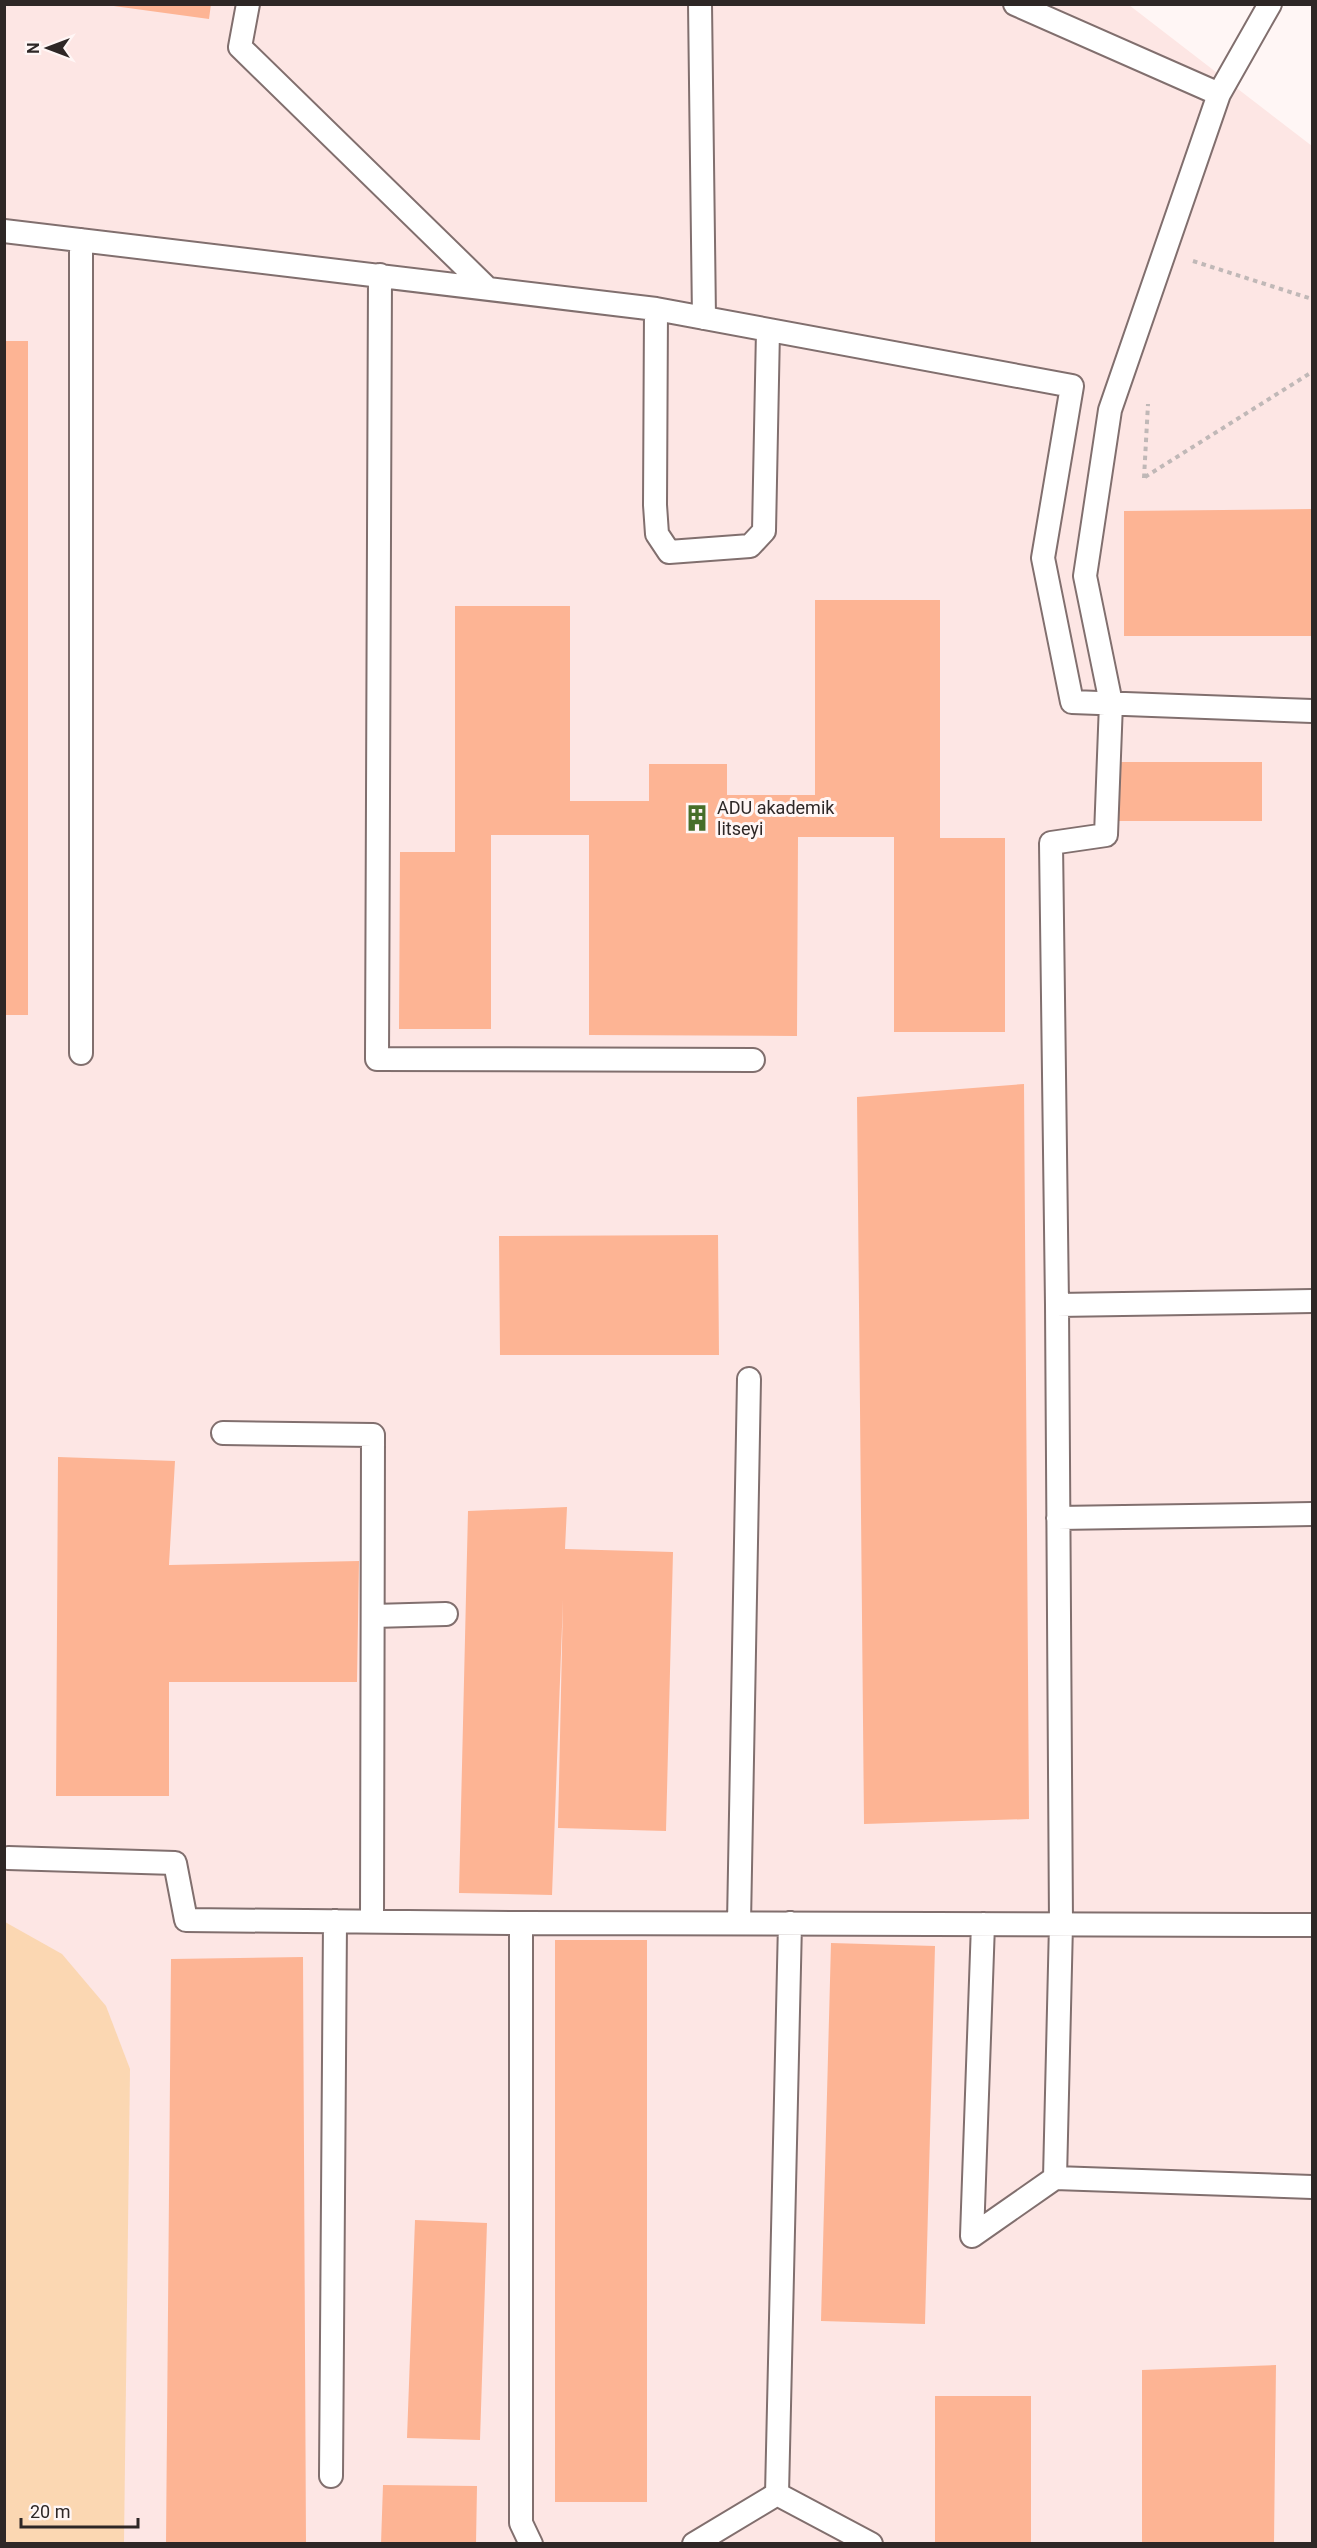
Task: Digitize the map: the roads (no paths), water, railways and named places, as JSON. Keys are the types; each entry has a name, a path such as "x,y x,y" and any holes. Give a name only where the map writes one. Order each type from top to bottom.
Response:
{"lane":[{"path":"248,4 240,47 486,287"},
{"path":"700,4 704,318"},
{"path":"1016,4 1219,94"},
{"path":"1055,2178 1061,1924 1051,843 1106,835 1111,704 1085,576 1110,410 1219,94 1270,4"},
{"path":"4,231 656,309 1072,386 1043,558 1072,702 1312,711"},
{"path":"81,240 81,1053"},
{"path":"380,275 378,1059 753,1060"},
{"path":"656,309 655,505 657,534 669,552 750,546 764,531 768,330"},
{"path":"1057,1305 1312,1301"},
{"path":"739,1923 749,1379"},
{"path":"223,1433 373,1435 372,1921"},
{"path":"1058,1518 1312,1514"},
{"path":"373,1616 446,1614"},
{"path":"8,1858 175,1863 186,1920 1312,1925"},
{"path":"331,2476 335,1921"},
{"path":"521,1923 521,2523 531,2544"},
{"path":"777,2494 790,1923"},
{"path":"983,1924 972,2235 1055,2178 1312,2187"},
{"path":"694,2544 777,2494"},
{"path":"777,2494 872,2544"}],"place":[{"name":"ADU akademik litseyi","path":"697,818"}]}
